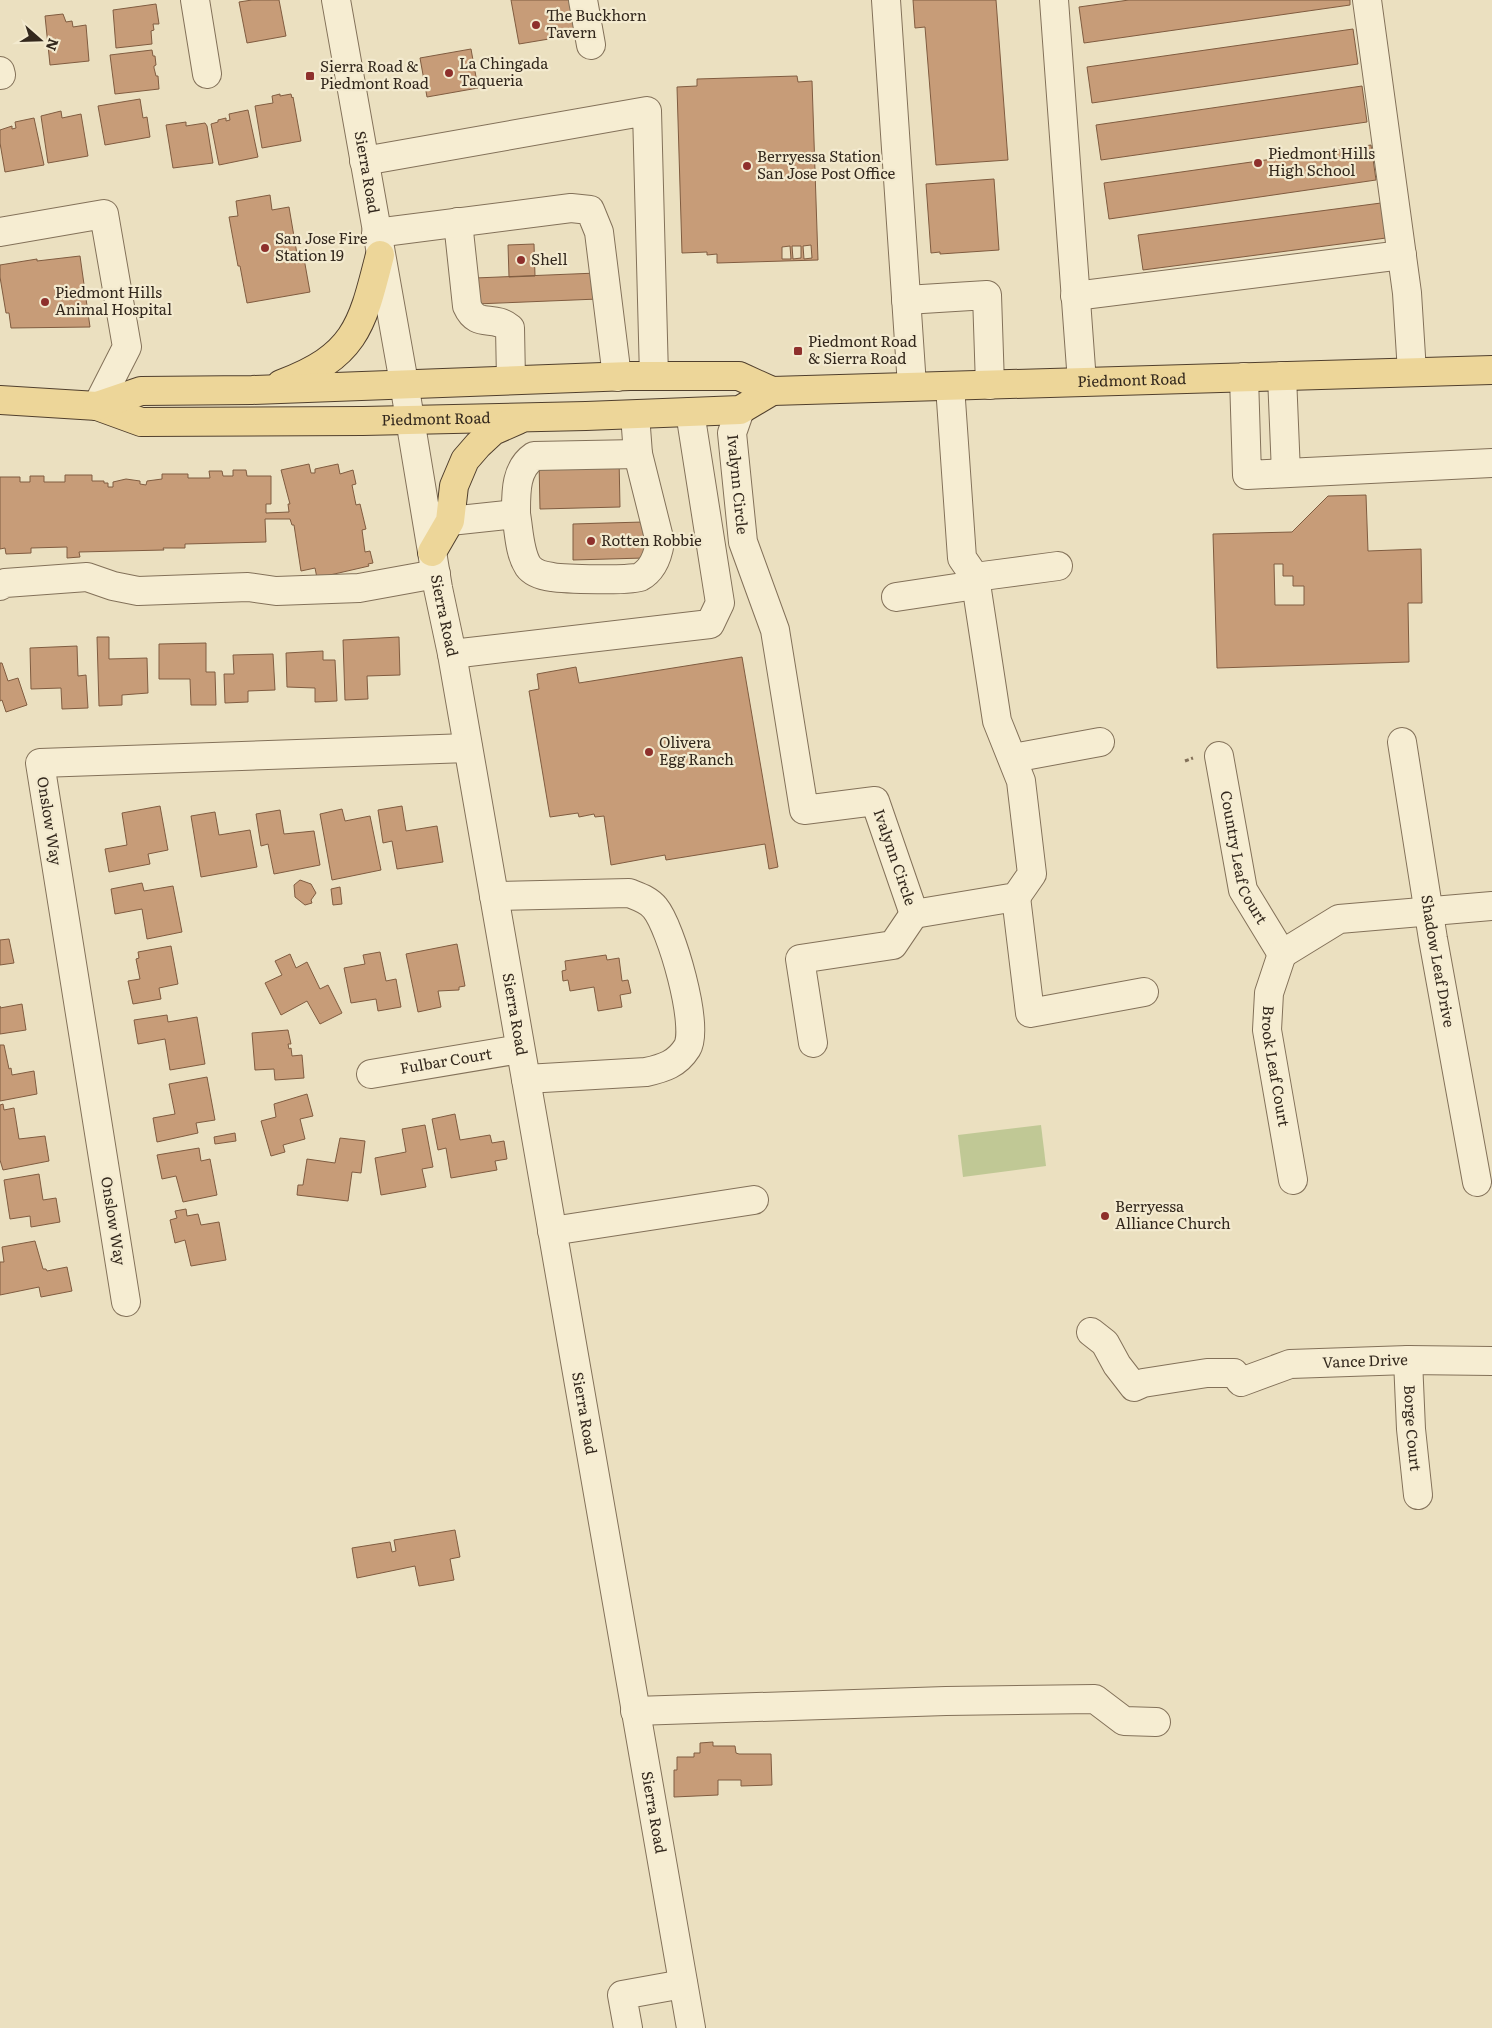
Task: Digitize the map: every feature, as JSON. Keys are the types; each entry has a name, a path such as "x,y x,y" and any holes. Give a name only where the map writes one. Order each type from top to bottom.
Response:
{"main road":[{"path":"266,390 300,377 328,361 346,345 357,328 367,304 378,244"},
{"name":"Piedmont Road","path":"97,406 140,391 266,390 404,383 654,376 739,376 772,391 1492,370"},
{"name":"Piedmont Road","path":"0,400 97,406 141,422 409,420 635,415 740,410 772,391"},
{"path":"434,563 450,521 454,486 465,460 493,431 524,417"}],"street":[{"path":"195,0 207,74"},
{"name":"Sierra Road","path":"336,0 598,1486 635,1711 691,2028"},
{"path":"583,0 591,45"},
{"path":"886,0 912,386"},
{"path":"1054,0 1082,382"},
{"path":"1366,0 1407,293 1412,372"},
{"path":"364,161 647,111 654,376"},
{"path":"378,244 458,222 571,208 590,210 599,232 617,377"},
{"path":"0,232 104,214 127,347 97,406"},
{"path":"458,222 467,306 470,314 477,319 502,322 510,328 511,380"},
{"path":"1075,296 1402,255"},
{"path":"906,300 986,296 990,385"},
{"path":"1282,376 1286,473"},
{"path":"1244,377 1247,475 1492,463"},
{"path":"950,386 962,558 976,581 997,721 1021,781 1032,874 1016,897 1030,1013 1144,992"},
{"name":"Ivalynn Circle","path":"740,410 732,433 743,542 776,630 804,810 875,800 914,914 1016,897"},
{"path":"452,654 710,624 720,603 690,412"},
{"path":"635,415 638,454 660,542 658,556 648,571 639,578 566,578 538,574 528,567 522,548 516,514 516,490 519,476 530,459 534,456 638,454"},
{"path":"450,521 516,514"},
{"path":"0,586 4,583 87,577 113,586 138,591 248,586 285,590 359,588 434,563"},
{"path":"896,596 1058,566"},
{"path":"1012,758 1100,742"},
{"name":"Shadow Leaf Drive","path":"1402,742 1428,910 1477,1182"},
{"name":"Onslow Way","path":"126,1302 40,763 468,748"},
{"name":"Country Leaf Court","path":"1220,756 1243,890 1282,954"},
{"path":"494,896 629,893 646,900 655,908 666,925 678,959 690,1018 689,1046 676,1062 663,1068 646,1072 526,1079"},
{"path":"1282,954 1338,919 1492,906"},
{"path":"813,1042 800,959 893,945 914,914"},
{"name":"Brook Leaf Court","path":"1282,954 1269,993 1266,1030 1293,1180"},
{"name":"Fulbar Court","path":"371,1074 520,1049"},
{"path":"552,1232 754,1200"},
{"name":"Vance Drive","path":"1090,1332 1105,1344 1117,1365 1134,1387 1143,1383 1208,1373 1234,1373 1241,1382 1290,1364 1408,1360 1492,1361"},
{"name":"Borge Court","path":"1408,1360 1411,1429 1418,1495"},
{"path":"635,1711 946,1700 1095,1699 1124,1722 1156,1722"},
{"path":"628,2028 622,1996 684,1984"}],"green space":[{"path":"1041,1125 1046,1166 963,1177 958,1135"}],"building":[{"path":"279,0 286,36 247,43 239,2"},
{"path":"511,0 573,0 579,34 519,44"},
{"path":"913,0 996,0 1008,160 936,165 925,27 915,28"},
{"path":"1129,0 1350,0 1350,5 1084,43 1079,7"},
{"path":"156,4 159,24 153,24 154,30 151,31 152,44 116,48 113,10"},
{"path":"63,14 66,22 72,21 73,27 86,25 89,61 50,65 45,16"},
{"path":"1353,29 1358,64 1092,103 1087,67"},
{"name":"La Chingada Taqueria","path":"471,49 478,88 427,97 420,58"},
{"path":"152,50 153,56 155,56 156,65 154,68 156,76 158,76 159,89 115,94 110,55"},
{"name":"Berryessa Station San Jose Post Office","path":"797,76 798,82 812,81 818,260 717,263 717,254 707,255 707,252 682,253 677,87 697,86 697,79","holes":["811,245 812,258 804,259 803,246","790,246 791,259 782,259 782,247","792,246 801,246 801,258 793,259"]},
{"path":"1362,86 1367,122 1101,160 1096,125"},
{"path":"280,94 280,96 291,94 293,97 301,141 262,148 255,106 273,103 272,96"},
{"path":"140,99 143,118 147,117 150,137 105,145 98,106"},
{"path":"248,110 258,157 219,165 211,124 226,118 226,121 230,120 229,114"},
{"path":"61,111 62,118 81,114 88,156 48,163 41,116"},
{"path":"34,118 44,165 5,172 0,143 0,130 12,126 12,129 16,128 15,122"},
{"path":"186,122 186,126 205,123 207,126 213,163 173,168 166,125"},
{"path":"1371,145 1376,180 1109,219 1104,183"},
{"path":"994,179 999,250 931,253 926,184"},
{"name":"San Jose Fire Station 19","path":"270,195 272,210 289,207 297,254 303,253 310,292 247,303 229,217 238,216 236,201"},
{"path":"1381,203 1386,238 1143,270 1138,235"},
{"name":"Shell","path":"534,244 535,276 509,277 508,245"},
{"name":"Piedmont Hills Animal Hospital","path":"80,256 90,327 11,328 9,313 6,313 0,265 37,259 37,261"},
{"path":"597,273 598,299 476,304 475,278"},
{"name":"Rotten Robbie","path":"619,458 620,507 540,509 539,461"},
{"path":"309,464 311,473 315,473 315,469 338,464 340,474 353,470 356,484 352,485 356,505 360,504 366,529 362,530 365,552 370,551 373,563 368,564 369,566 317,578 315,568 301,571 294,525 292,525 290,519 265,519 266,542 185,544 185,548 163,548 164,550 79,552 80,557 67,558 67,547 31,548 31,553 6,554 5,548 0,549 0,477 20,477 20,482 30,482 30,476 44,476 44,482 65,482 65,475 92,475 92,481 104,481 104,483 108,483 108,487 113,487 113,482 126,479 140,481 140,484 146,485 147,481 162,479 162,474 188,474 188,478 210,478 209,471 222,471 223,476 233,476 233,470 246,470 247,476 271,476 271,504 266,504 266,513 289,512 288,504 290,504 281,470"},
{"path":"1366,495 1368,551 1421,549 1422,603 1408,603 1409,662 1217,668 1213,534 1292,532 1328,496","holes":["1274,564 1283,564 1283,576 1293,576 1293,586 1304,586 1304,605 1275,605"]},
{"path":"643,522 644,558 573,560 573,524"},
{"path":"97,637 109,637 109,659 147,658 148,693 122,695 122,705 99,706"},
{"path":"399,637 400,675 367,676 368,699 345,700 343,640"},
{"path":"206,643 206,672 215,672 216,705 191,705 190,679 159,679 159,644"},
{"path":"77,646 78,676 86,675 88,708 62,709 61,688 31,689 30,648"},
{"path":"323,651 323,660 335,660 337,701 315,702 315,688 287,687 286,653"},
{"path":"273,654 275,690 248,691 248,702 225,703 224,674 234,674 233,655"},
{"name":"Olivera Egg Ranch","path":"742,657 778,867 769,869 765,844 666,860 665,855 611,865 604,816 595,817 594,814 579,817 578,813 550,817 529,691 539,689 537,674 576,667 579,683"},
{"path":"0,663 2,663 8,681 18,678 27,705 6,712 2,700 0,701"},
{"path":"160,806 168,850 148,854 150,864 109,872 105,849 127,845 122,813"},
{"path":"402,806 406,831 437,826 443,862 397,869 392,841 383,843 378,810"},
{"path":"342,809 345,821 370,816 381,870 332,880 320,814"},
{"path":"280,810 284,834 314,831 320,865 274,874 268,844 261,846 256,814"},
{"path":"215,812 219,835 250,830 257,867 201,877 191,816"},
{"path":"300,880 311,884 316,893 311,900 312,903 305,905 295,897 294,885"},
{"path":"142,883 144,891 173,886 182,932 147,939 142,909 115,914 111,889"},
{"path":"340,887 342,904 333,905 331,889"},
{"path":"9,939 14,963 0,965 0,940"},
{"path":"457,944 465,986 459,987 459,990 438,991 441,1007 418,1012 406,954"},
{"path":"171,946 178,984 159,988 161,999 133,1004 128,981 140,979 136,959 139,958 138,952"},
{"path":"380,952 386,981 396,979 401,1007 378,1011 376,999 351,1003 344,968 365,964 363,955"},
{"path":"290,954 296,968 307,962 320,989 328,985 342,1013 320,1024 307,1001 281,1015 265,983 282,975 275,961"},
{"path":"606,955 607,960 619,958 622,981 628,980 631,993 620,995 622,1007 598,1011 594,987 570,991 568,980 563,981 562,971 566,970 565,961"},
{"path":"22,1004 26,1030 0,1034 0,1008"},
{"path":"167,1015 168,1022 197,1017 205,1064 170,1070 165,1039 138,1044 134,1020"},
{"path":"288,1030 291,1044 288,1044 289,1049 291,1048 292,1056 302,1055 304,1078 275,1080 274,1069 255,1070 252,1033"},
{"path":"0,1045 4,1045 12,1075 34,1071 37,1094 0,1101"},
{"path":"207,1077 215,1120 196,1123 198,1133 157,1142 153,1118 175,1114 169,1084"},
{"path":"307,1094 313,1116 300,1119 305,1139 283,1145 285,1152 271,1156 261,1121 276,1117 274,1104"},
{"path":"3,1104 4,1110 14,1108 19,1139 45,1136 49,1161 3,1170 0,1160 0,1105"},
{"path":"455,1114 460,1140 490,1135 492,1143 504,1141 507,1159 495,1161 497,1170 451,1178 446,1148 438,1150 432,1119"},
{"path":"425,1125 433,1167 422,1169 426,1187 381,1195 375,1158 406,1152 402,1129"},
{"path":"235,1133 236,1141 215,1144 214,1137"},
{"path":"340,1138 365,1141 361,1173 352,1172 348,1201 297,1195 298,1185 303,1185 307,1159 335,1163"},
{"path":"199,1148 201,1161 210,1159 217,1195 183,1202 176,1176 162,1179 157,1155"},
{"path":"39,1174 43,1200 56,1198 60,1222 31,1227 30,1216 10,1219 4,1180"},
{"path":"186,1209 187,1216 198,1214 201,1225 219,1222 226,1260 191,1266 185,1240 175,1243 170,1220 177,1218 175,1211"},
{"path":"35,1241 43,1269 47,1271 67,1267 72,1291 41,1297 39,1287 0,1295 0,1262 4,1262 2,1247"},
{"path":"455,1530 460,1557 450,1559 454,1580 419,1586 415,1566 357,1578 352,1548 390,1542 392,1552 396,1551 394,1540"},
{"path":"713,1742 713,1746 735,1746 736,1753 739,1754 771,1754 772,1785 741,1786 741,1780 718,1780 718,1795 674,1797 674,1770 677,1770 677,1757 694,1757 694,1753 700,1753 700,1743"}],"place":[{"name":"The Buckhorn Tavern","path":"536,25"},
{"name":"La Chingada Taqueria","path":"449,73"},
{"name":"Sierra Road & Piedmont Road","path":"310,76"},
{"name":"Piedmont Hills High School","path":"1258,163"},
{"name":"Berryessa Station San Jose Post Office","path":"747,166"},
{"name":"San Jose Fire Station 19","path":"265,248"},
{"name":"Shell","path":"521,260"},
{"name":"Piedmont Hills Animal Hospital","path":"45,302"},
{"name":"Piedmont Road & Sierra Road","path":"798,351"},
{"name":"Rotten Robbie","path":"591,541"},
{"name":"Olivera Egg Ranch","path":"649,752"},
{"name":"Berryessa Alliance Church","path":"1105,1216"}]}
